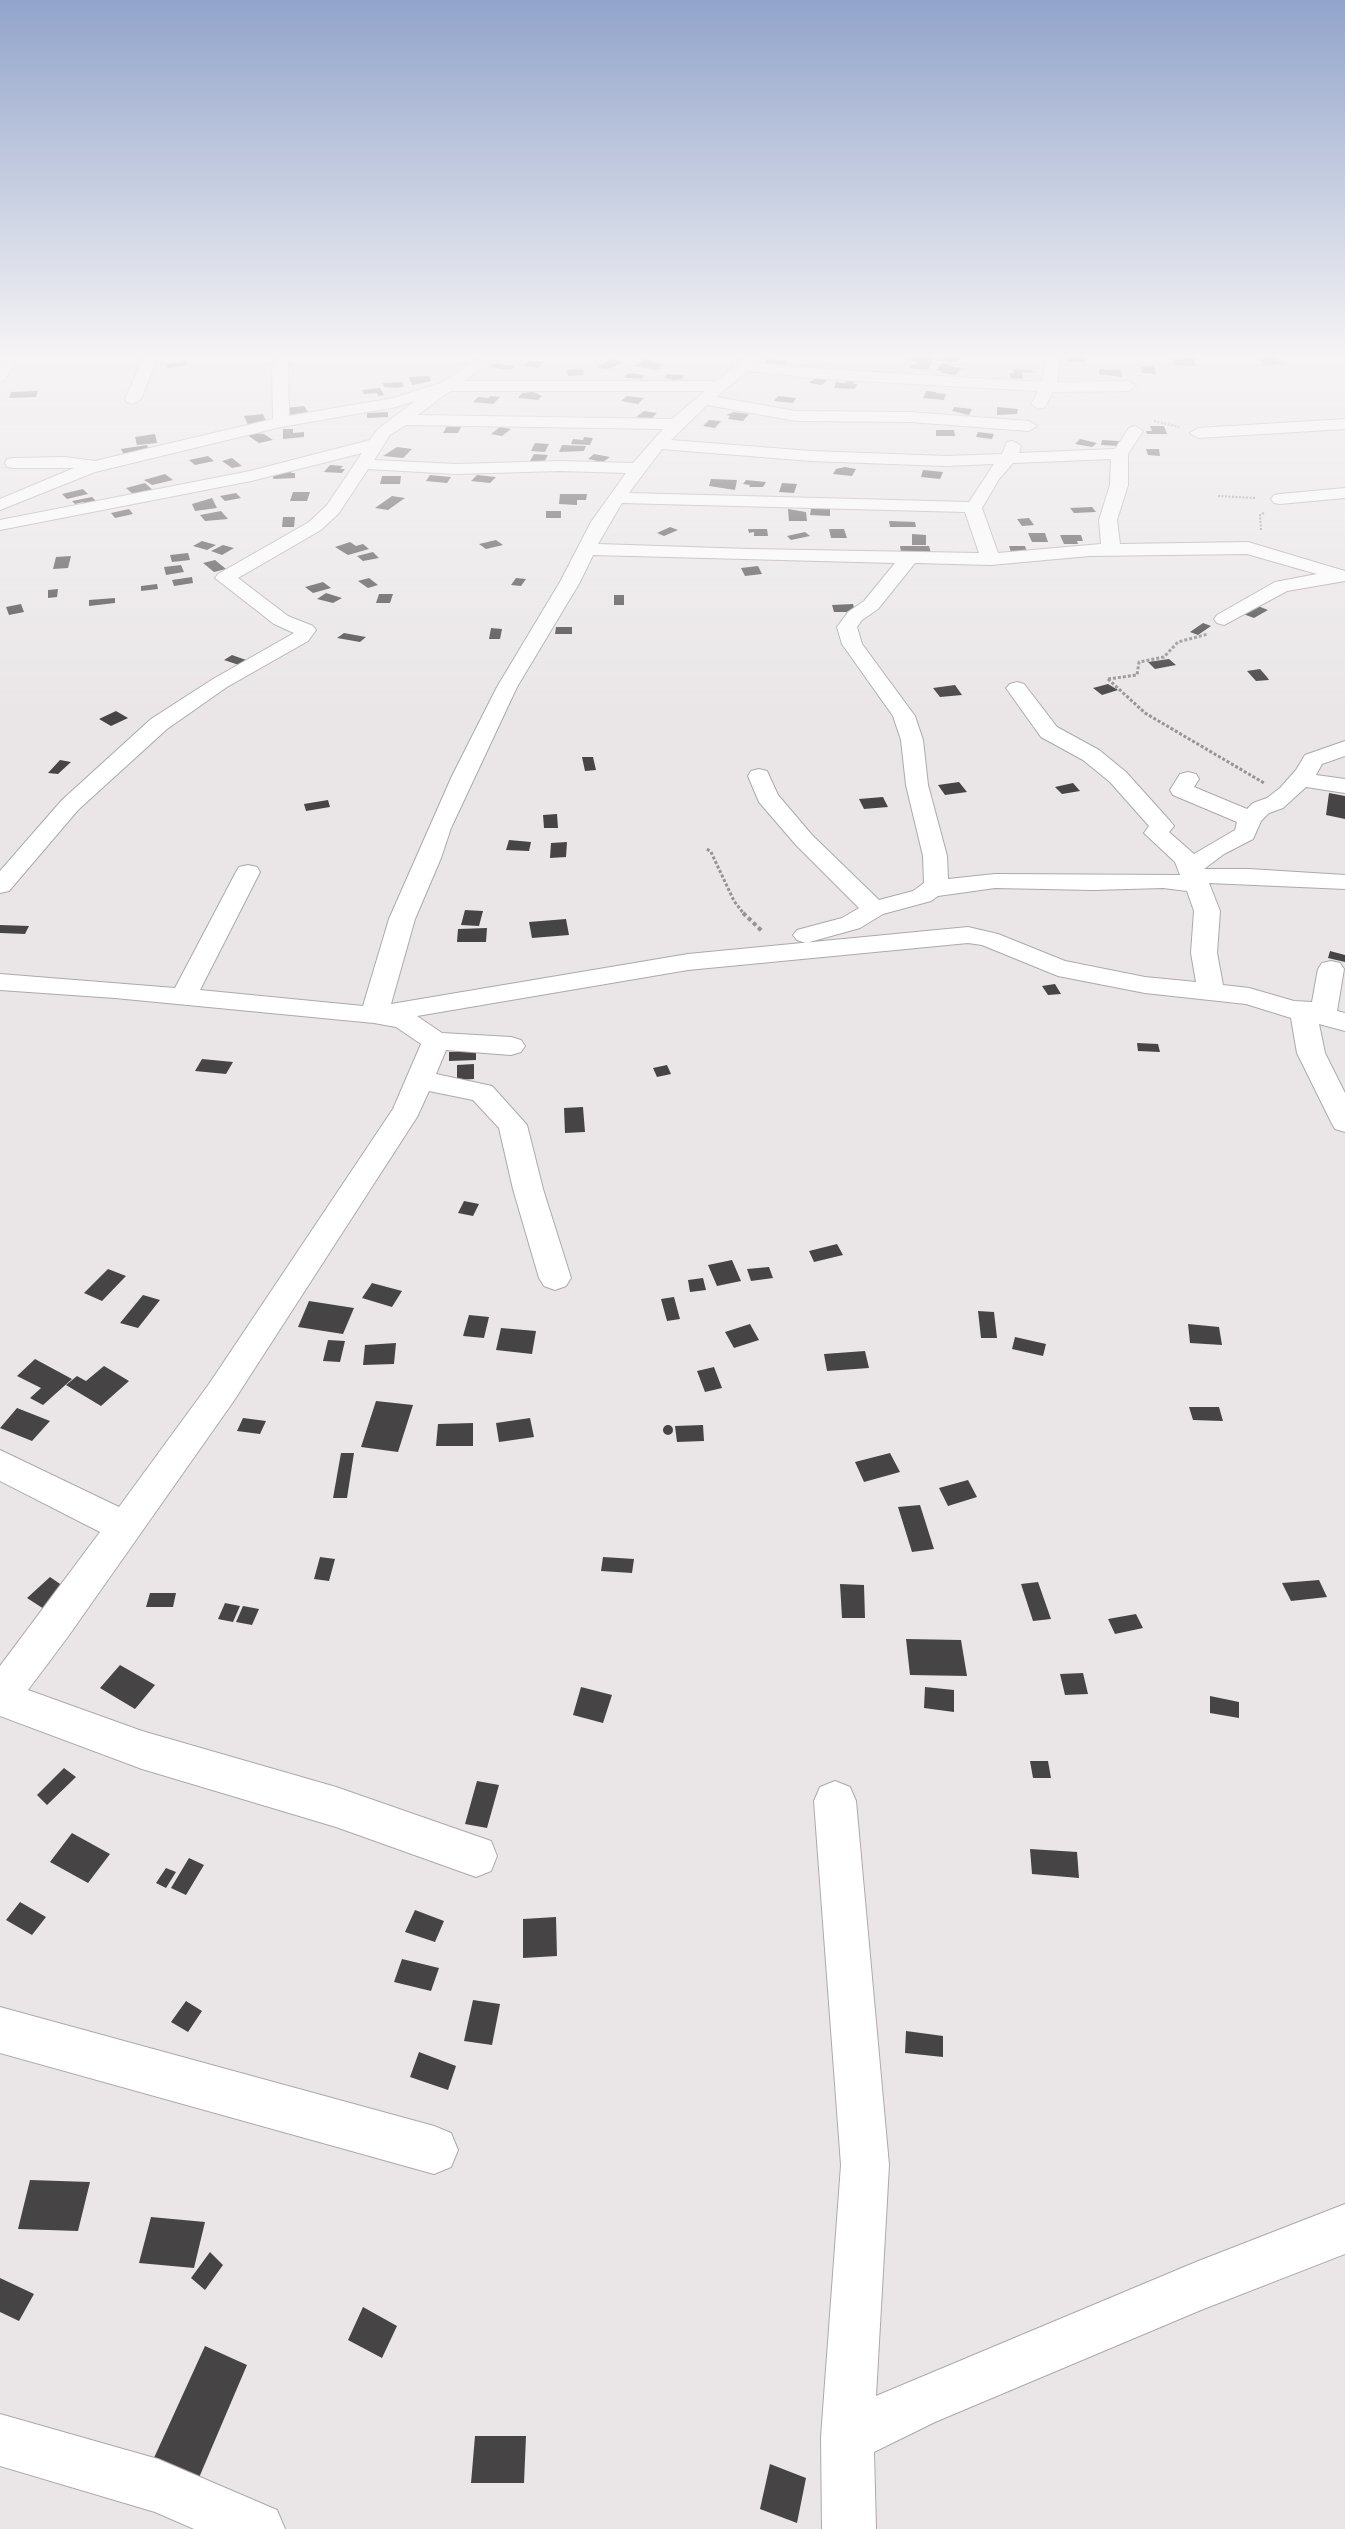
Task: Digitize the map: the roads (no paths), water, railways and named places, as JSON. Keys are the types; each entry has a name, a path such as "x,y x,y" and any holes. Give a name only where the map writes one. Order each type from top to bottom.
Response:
{"street":[{"path":"0,506 73,475"},
{"path":"0,525 255,475"},
{"path":"0,886 70,805 159,724 220,682 301,637 306,630 281,620 225,578 315,526 333,509 356,475"},
{"path":"374,1015 402,919 429,858 439,828 452,807 463,776 507,687 570,582 615,498 633,475"},
{"path":"615,498 972,507 977,504 994,475"},
{"path":"1111,550 1108,520 1119,485 1119,475"},
{"path":"1280,499 1345,493"},
{"path":"972,507 991,559"},
{"path":"586,549 749,555 991,559 1111,550 1248,548 1344,576"},
{"path":"910,557 871,605 855,616 847,627 852,644 904,716 912,740 917,785 935,856 936,885 933,903"},
{"path":"1224,619 1282,586 1344,576"},
{"path":"1017,688 1049,732 1091,755 1118,777 1162,826 1156,833 1186,859 1207,911 1204,953 1211,992"},
{"path":"1194,876 1216,849 1245,834 1250,819 1262,808 1275,802 1295,786 1313,760 1345,748"},
{"path":"759,776 768,797 804,840 874,909"},
{"path":"1188,779 1181,790 1250,819"},
{"path":"1295,786 1345,786"},
{"path":"184,996 248,872"},
{"path":"758,955 795,938 851,923 874,909 933,903 995,880 1093,883 1154,881 1194,876 1249,876 1345,882"},
{"path":"933,903 968,935"},
{"path":"374,1015 622,971 758,955 968,935 989,939 1058,968 1145,985 1249,996 1293,1010 1323,1014"},
{"path":"1331,969 1323,1014 1311,1053 1345,1122"},
{"path":"0,982 184,996 374,1015 404,1020 436,1041 511,1046"},
{"path":"436,1041 407,1110 221,1392 54,1626 0,1697 142,1750 336,1807 476,1856"},
{"path":"420,1080 482,1094 513,1125 528,1189 555,1278"},
{"path":"0,1464 124,1527"},
{"path":"835,1801 865,2165 847,2437 849,2529"},
{"path":"0,2030 434,2150"},
{"path":"847,2437 917,2404 1196,2287 1345,2229"},
{"path":"0,2440 158,2486 258,2529"}]}
